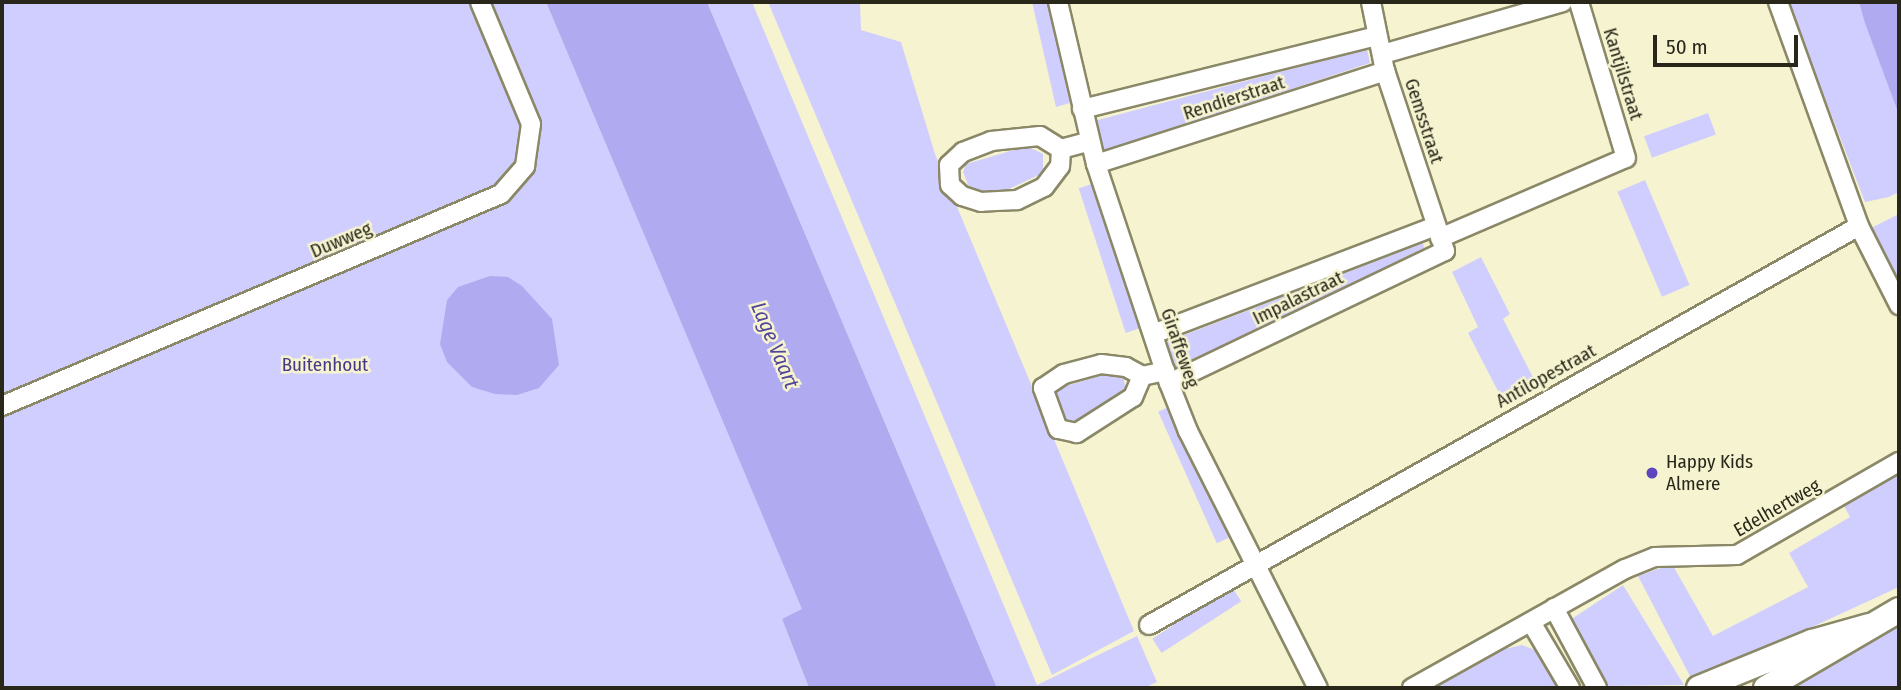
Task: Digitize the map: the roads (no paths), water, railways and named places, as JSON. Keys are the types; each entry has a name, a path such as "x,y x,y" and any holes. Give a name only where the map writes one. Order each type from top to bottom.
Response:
{"main road":[{"path":"1766,688 1899,610"},
{"path":"1699,688 1812,642 1869,626"}],"street":[{"name":"Duwweg","path":"2,406 501,194 525,166 531,124 480,2"},
{"name":"Giraffeweg","path":"1058,2 1096,164 1167,377 1255,568 1318,688"},
{"name":"Gemsstraat","path":"1371,2 1384,62 1440,238"},
{"name":"Rendierstraat","path":"1096,164 1563,2"},
{"name":"Kantjilstraat","path":"1579,2 1626,158"},
{"path":"1778,2 1859,226 1899,306"},
{"name":"Rendierstraat","path":"1082,109 1377,36"},
{"path":"1062,149 1060,166 1044,187 1017,200 981,202 962,196 950,185 949,165 963,152 991,141 1040,136 1062,149 1090,141"},
{"name":"Impalastraat","path":"1142,376 1167,377 1440,238 1626,158"},
{"name":"Antilopestraat","path":"1149,625 1255,568 1859,226"},
{"name":"Impalastraat","path":"1153,334 1440,238"},
{"path":"1101,364 1126,367 1142,376 1133,397 1077,433 1058,429 1043,388 1064,374 1101,364"},
{"name":"Edelhertweg","path":"1531,622 1655,557 1737,555 1899,462"},
{"path":"1554,608 1597,688"},
{"path":"1412,688 1531,622 1570,688"}],"water":[{"name":"Lage Vaart","path":"546,2 707,2 997,688 809,688 782,619 802,609"},
{"path":"1859,2 1899,2 1899,115 1865,23"},
{"path":"490,276 508,277 522,286 552,319 559,365 539,388 517,395 495,394 472,387 447,362 440,344 447,300 458,287"}],"place":[{"name":"Happy Kids Almere","path":"1652,473"}],"park label":[{"name":"Buitenhout","path":"325,365"}]}
